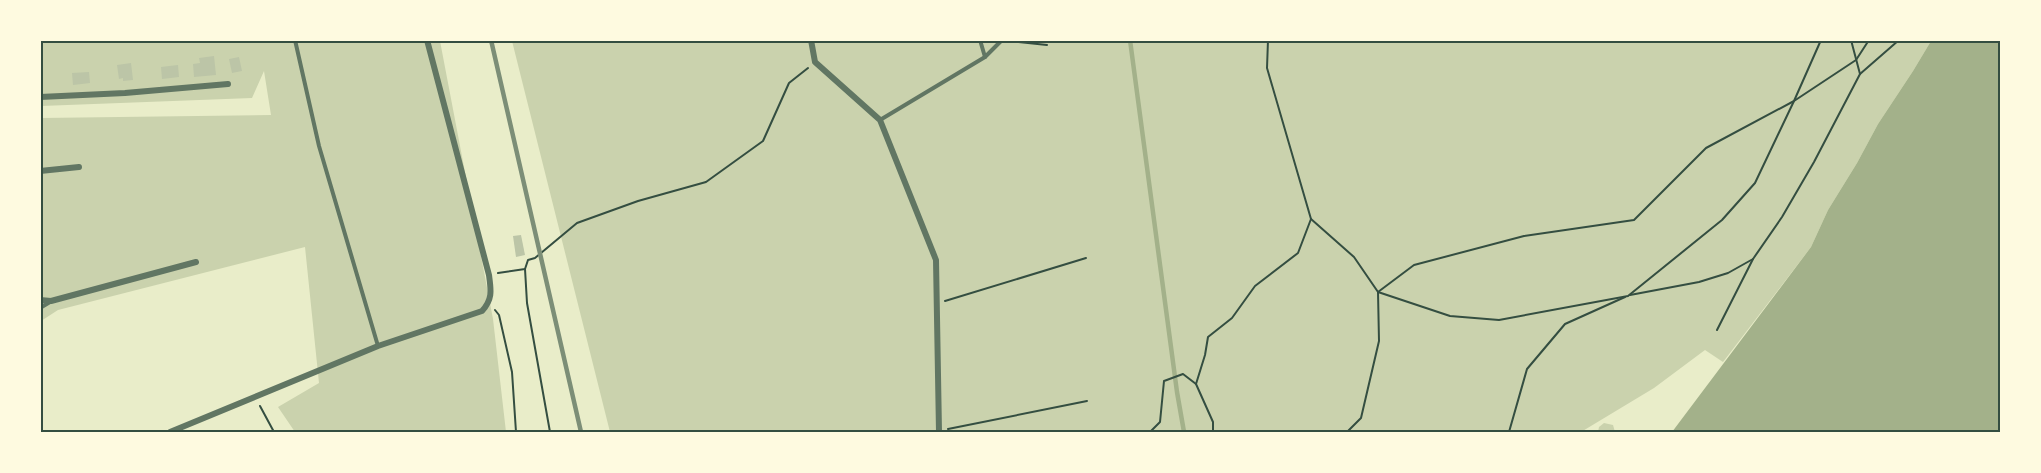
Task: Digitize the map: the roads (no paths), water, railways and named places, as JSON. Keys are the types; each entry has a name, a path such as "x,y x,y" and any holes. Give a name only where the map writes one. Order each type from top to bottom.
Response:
{"street":[{"path":"170,432 378,346 482,311 489,303 492,293 489,274 427,40"},
{"path":"811,40 815,62 880,120 936,260 939,431"},
{"path":"40,97 125,93 228,84"},
{"path":"40,171 79,167"},
{"path":"40,300 51,301 196,261"}],"lane":[{"path":"295,40 319,146 378,346"},
{"path":"980,40 984,57"},
{"path":"880,120 984,57 1002,40"},
{"path":"40,308 51,301"}],"waterway":[{"path":"1130,40 1184,432"}],"railway":[{"path":"491,40 581,432"}]}
